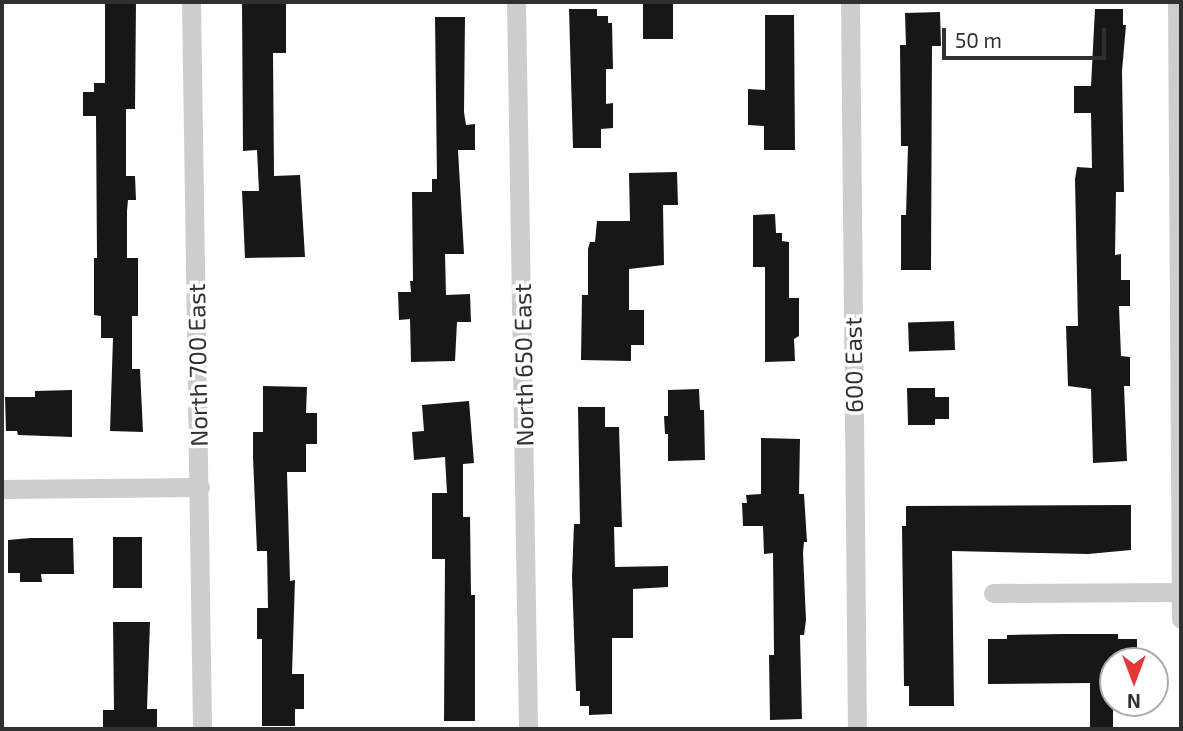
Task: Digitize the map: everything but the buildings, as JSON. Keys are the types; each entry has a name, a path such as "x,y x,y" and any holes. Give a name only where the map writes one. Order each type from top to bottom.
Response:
{"street":[{"name":"North 700 East","path":"191,2 202,729"},
{"name":"North 650 East","path":"516,2 528,729"},
{"name":"600 East","path":"850,2 857,729"},
{"path":"1177,2 1181,619"},
{"path":"2,489 200,487"},
{"path":"993,593 1180,605"}]}
